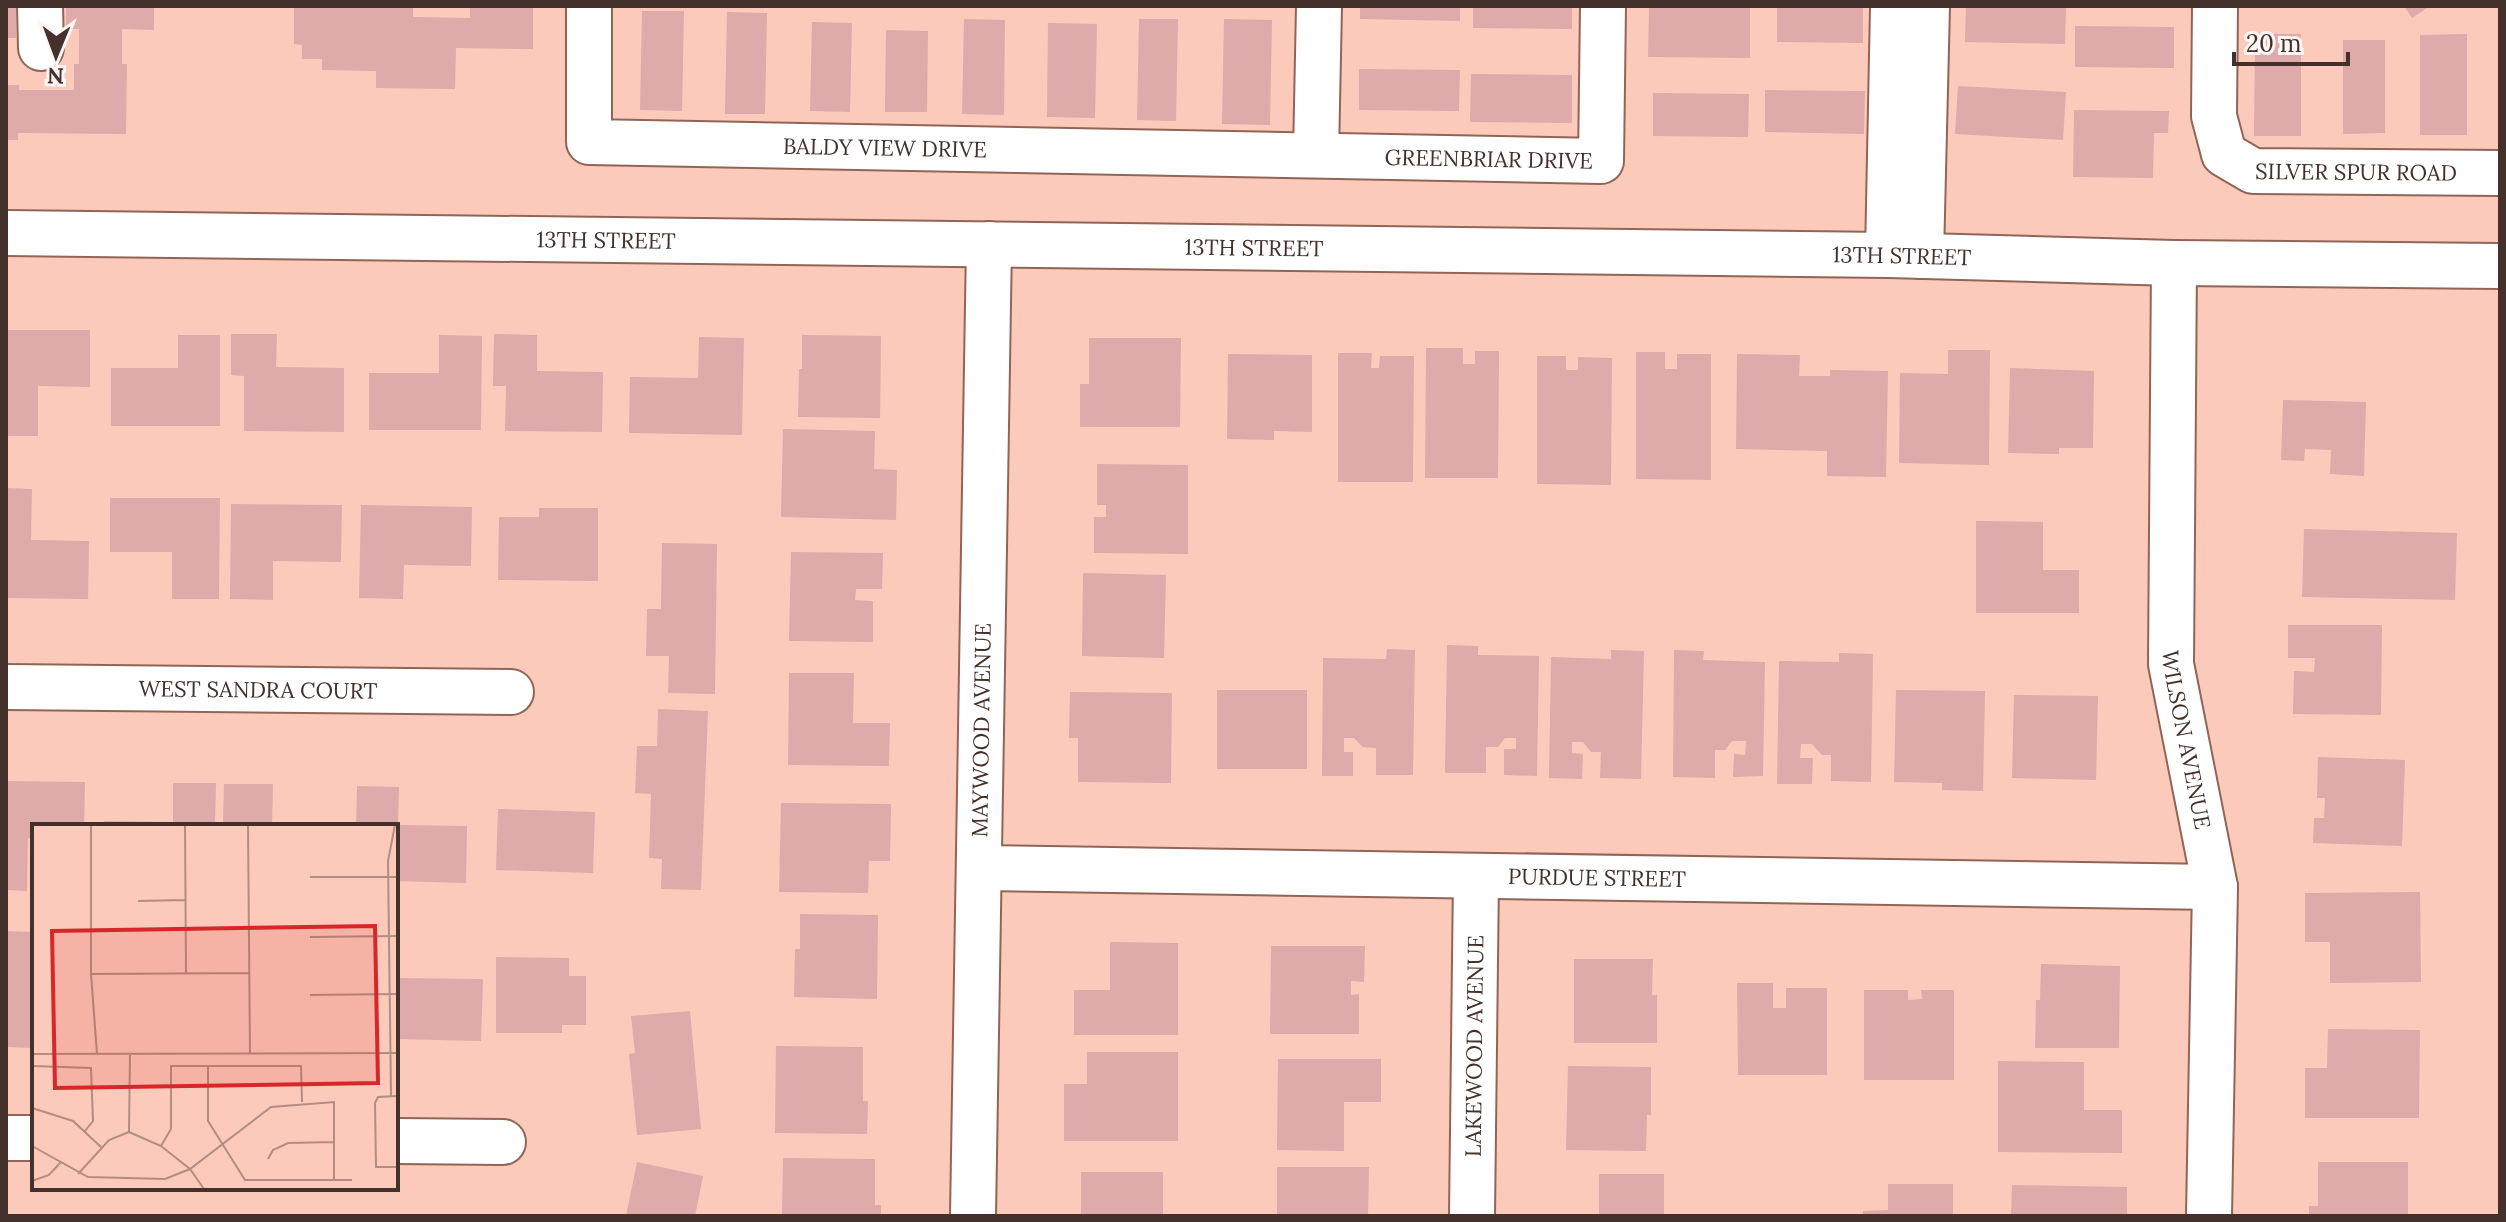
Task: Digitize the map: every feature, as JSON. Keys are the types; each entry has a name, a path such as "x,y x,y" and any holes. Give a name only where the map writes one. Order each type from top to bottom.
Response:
{"street":[{"name":"BALDY VIEW DRIVE","path":"589,6 589,142 1316,154"},
{"path":"1316,154 1319,6"},
{"name":"GREENBRIAR DRIVE","path":"1316,154 1601,161 1603,6"},
{"name":"SILVER SPUR ROAD","path":"2215,6 2214,116 2224,154 2253,171 2500,173"},
{"path":"1904,256 1910,12"},
{"name":"13TH STREET","path":"6,233 2500,266"},
{"name":"MAYWOOD AVENUE","path":"973,1216 989,244"},
{"name":"WILSON AVENUE","path":"2174,263 2171,664 2215,887 2209,1216"},
{"name":"WEST SANDRA COURT","path":"6,687 511,692"},
{"name":"PURDUE STREET","path":"979,868 2215,887"},
{"name":"LAKEWOOD AVENUE","path":"1472,1216 1476,876"},
{"path":"6,1138 32,1138"},
{"path":"398,1141 503,1142"}],"building":[{"path":"6,6 16,6 16,38 6,38"},
{"path":"66,6 154,6 154,30 122,29 122,64 127,64 126,134 18,133 18,140 6,140 6,85 19,85 19,90 74,90 74,64 79,64 79,29 66,29"},
{"path":"294,6 413,6 413,17 470,18 470,6 533,6 533,49 456,48 455,89 376,88 376,71 322,70 322,59 302,59 302,45 294,44"},
{"path":"1360,6 1460,6 1460,21 1360,19"},
{"path":"1473,6 1572,6 1572,29 1473,28"},
{"path":"1649,6 1750,6 1750,58 1648,57"},
{"path":"1777,6 1863,6 1863,43 1777,42"},
{"path":"1966,6 2066,6 2065,44 1965,42"},
{"path":"2404,6 2430,6 2412,18"},
{"path":"642,11 684,11 682,111 640,110"},
{"path":"727,12 767,13 765,114 725,114"},
{"path":"964,19 1005,20 1004,115 962,114"},
{"path":"1139,19 1178,19 1176,121 1137,120"},
{"path":"1224,19 1272,20 1270,125 1222,124"},
{"path":"812,22 852,23 850,112 810,111"},
{"path":"1048,23 1097,24 1095,118 1047,117"},
{"path":"2075,26 2174,27 2174,68 2075,67"},
{"path":"886,30 928,31 927,112 885,112"},
{"path":"2255,34 2301,34 2301,136 2254,136"},
{"path":"2467,34 2467,135 2420,135 2420,35"},
{"path":"2343,40 2385,40 2385,133 2343,134"},
{"path":"1359,69 1460,70 1459,111 1359,110"},
{"path":"1471,74 1572,75 1572,123 1470,122"},
{"path":"1958,86 2066,92 2063,140 1955,134"},
{"path":"1765,90 1865,91 1864,134 1765,132"},
{"path":"1653,93 1749,94 1748,137 1653,136"},
{"path":"2074,110 2169,111 2168,133 2154,133 2153,178 2073,177"},
{"path":"6,330 90,330 90,387 38,386 38,436 6,436"},
{"path":"231,334 277,334 276,367 344,368 344,432 244,431 244,376 231,375"},
{"path":"494,334 537,335 537,371 603,372 602,432 505,431 506,386 493,386"},
{"path":"178,335 220,335 220,426 111,426 111,368 178,368"},
{"path":"439,335 482,336 481,430 369,430 369,373 439,373"},
{"path":"802,335 881,336 880,418 798,417"},
{"path":"699,337 744,338 742,435 629,433 630,377 698,378"},
{"path":"1089,338 1181,338 1180,427 1080,427 1080,384 1089,384"},
{"path":"1426,348 1463,348 1463,364 1475,364 1475,351 1499,351 1498,478 1425,478"},
{"path":"1948,350 1990,350 1989,465 1899,463 1900,373 1948,374"},
{"path":"1636,352 1665,352 1665,369 1677,369 1677,354 1711,354 1711,480 1636,479"},
{"path":"1338,353 1372,353 1371,368 1379,368 1380,356 1414,356 1413,482 1338,482"},
{"path":"1228,354 1312,355 1312,432 1274,431 1274,440 1227,439"},
{"path":"1737,354 1800,355 1799,376 1830,376 1830,370 1888,371 1886,477 1827,476 1827,451 1736,449"},
{"path":"1537,356 1566,356 1566,370 1578,370 1578,357 1612,358 1611,485 1537,484"},
{"path":"2010,368 2094,371 2093,448 2059,448 2059,454 2008,453"},
{"path":"2283,400 2366,402 2364,476 2330,474 2331,450 2305,449 2304,461 2281,460"},
{"path":"783,429 875,431 874,469 897,470 896,520 781,517"},
{"path":"1097,464 1188,465 1188,554 1094,553 1094,517 1106,517 1106,505 1097,505"},
{"path":"6,488 32,489 31,540 89,541 88,599 6,598"},
{"path":"110,498 220,498 219,599 172,599 172,552 110,552"},
{"path":"231,504 342,505 341,562 273,561 273,600 230,599"},
{"path":"361,505 472,507 471,566 404,565 403,599 359,598"},
{"path":"539,508 598,508 598,581 498,580 499,517 539,517"},
{"path":"1976,521 2043,522 2043,570 2079,570 2079,613 1976,613"},
{"path":"2304,529 2457,533 2455,600 2302,597"},
{"path":"662,543 717,544 715,694 668,693 669,656 646,656 647,609 661,609"},
{"path":"791,552 883,553 882,589 856,589 855,600 873,601 873,642 789,641"},
{"path":"1083,573 1166,575 1164,658 1082,656"},
{"path":"2288,625 2382,625 2381,715 2293,714 2294,671 2314,672 2315,658 2288,658"},
{"path":"1447,645 1478,646 1478,655 1539,656 1537,776 1504,775 1504,749 1516,749 1516,738 1505,738 1498,747 1486,747 1486,773 1445,773"},
{"path":"1387,649 1415,650 1413,775 1376,775 1376,748 1363,747 1354,738 1344,738 1344,752 1353,752 1353,776 1322,776 1323,658 1386,659"},
{"path":"1611,650 1644,651 1641,779 1600,778 1601,752 1591,752 1583,742 1572,742 1572,753 1583,754 1582,779 1549,778 1551,657 1611,659"},
{"path":"1674,650 1704,651 1703,660 1765,662 1763,776 1733,777 1734,754 1745,755 1746,741 1732,741 1725,750 1715,750 1715,778 1673,777"},
{"path":"1839,653 1873,654 1871,782 1831,781 1831,755 1822,755 1812,744 1801,744 1800,758 1813,758 1812,784 1777,784 1779,661 1839,662"},
{"path":"789,673 854,673 853,723 890,723 889,766 788,765"},
{"path":"1217,690 1307,690 1307,769 1217,769"},
{"path":"1896,690 1985,691 1983,791 1942,790 1942,783 1894,782"},
{"path":"1070,692 1172,693 1171,783 1078,782 1078,738 1069,738"},
{"path":"2014,695 2098,696 2096,780 2012,778"},
{"path":"658,709 708,711 701,890 661,889 662,859 649,858 651,794 635,793 637,746 657,746"},
{"path":"2318,757 2405,760 2402,846 2313,843 2314,818 2324,818 2325,798 2317,798"},
{"path":"6,781 85,782 84,824 32,824 32,838 28,838 27,891 6,890"},
{"path":"173,783 216,783 215,824 104,824 104,821 173,822"},
{"path":"224,784 273,784 272,824 223,824"},
{"path":"357,786 399,787 398,825 356,824"},
{"path":"781,803 891,804 890,861 869,861 868,893 779,892"},
{"path":"498,809 595,812 593,873 496,870"},
{"path":"398,825 467,826 466,883 398,881"},
{"path":"2420,892 2421,982 2330,983 2330,942 2305,942 2305,893"},
{"path":"800,914 878,915 877,999 794,997 795,949 800,949"},
{"path":"6,931 32,932 31,1048 6,1047"},
{"path":"1110,942 1178,943 1178,1035 1074,1035 1074,990 1110,990"},
{"path":"1271,946 1365,946 1364,982 1351,981 1351,995 1359,994 1359,1034 1270,1034"},
{"path":"496,957 569,958 569,976 586,976 586,1025 562,1025 562,1033 496,1033"},
{"path":"1574,959 1653,959 1652,995 1657,995 1657,1043 1574,1043"},
{"path":"2041,964 2120,966 2119,1048 2035,1048 2036,1000 2040,1000"},
{"path":"398,978 483,979 481,1041 398,1039"},
{"path":"1737,983 1773,983 1773,1008 1786,1008 1786,988 1827,988 1827,1075 1738,1075"},
{"path":"1864,990 1908,990 1908,1000 1922,999 1921,990 1954,990 1954,1080 1864,1080"},
{"path":"690,1011 701,1129 637,1135 629,1054 635,1053 631,1016"},
{"path":"2328,1029 2420,1030 2419,1118 2305,1118 2305,1068 2327,1068"},
{"path":"776,1046 863,1047 863,1101 868,1101 867,1134 775,1133"},
{"path":"1087,1052 1178,1052 1178,1141 1064,1141 1064,1084 1087,1084"},
{"path":"1278,1059 1381,1059 1381,1102 1344,1102 1344,1151 1277,1150"},
{"path":"1998,1061 2084,1062 2084,1110 2122,1110 2122,1153 1998,1152"},
{"path":"1568,1066 1651,1067 1651,1115 1647,1115 1646,1151 1566,1150"},
{"path":"783,1158 875,1159 875,1205 881,1205 881,1216 782,1216"},
{"path":"637,1162 703,1176 695,1216 626,1216"},
{"path":"2318,1162 2408,1162 2408,1216 2309,1216 2309,1206 2318,1206"},
{"path":"1277,1167 1369,1167 1368,1216 1277,1216"},
{"path":"1081,1172 1163,1172 1163,1216 1081,1216"},
{"path":"1599,1174 1664,1174 1664,1216 1599,1216"},
{"path":"1888,1184 1953,1184 1953,1216 1863,1216 1863,1211 1888,1210"},
{"path":"2012,1185 2127,1187 2127,1216 2011,1216"}]}
